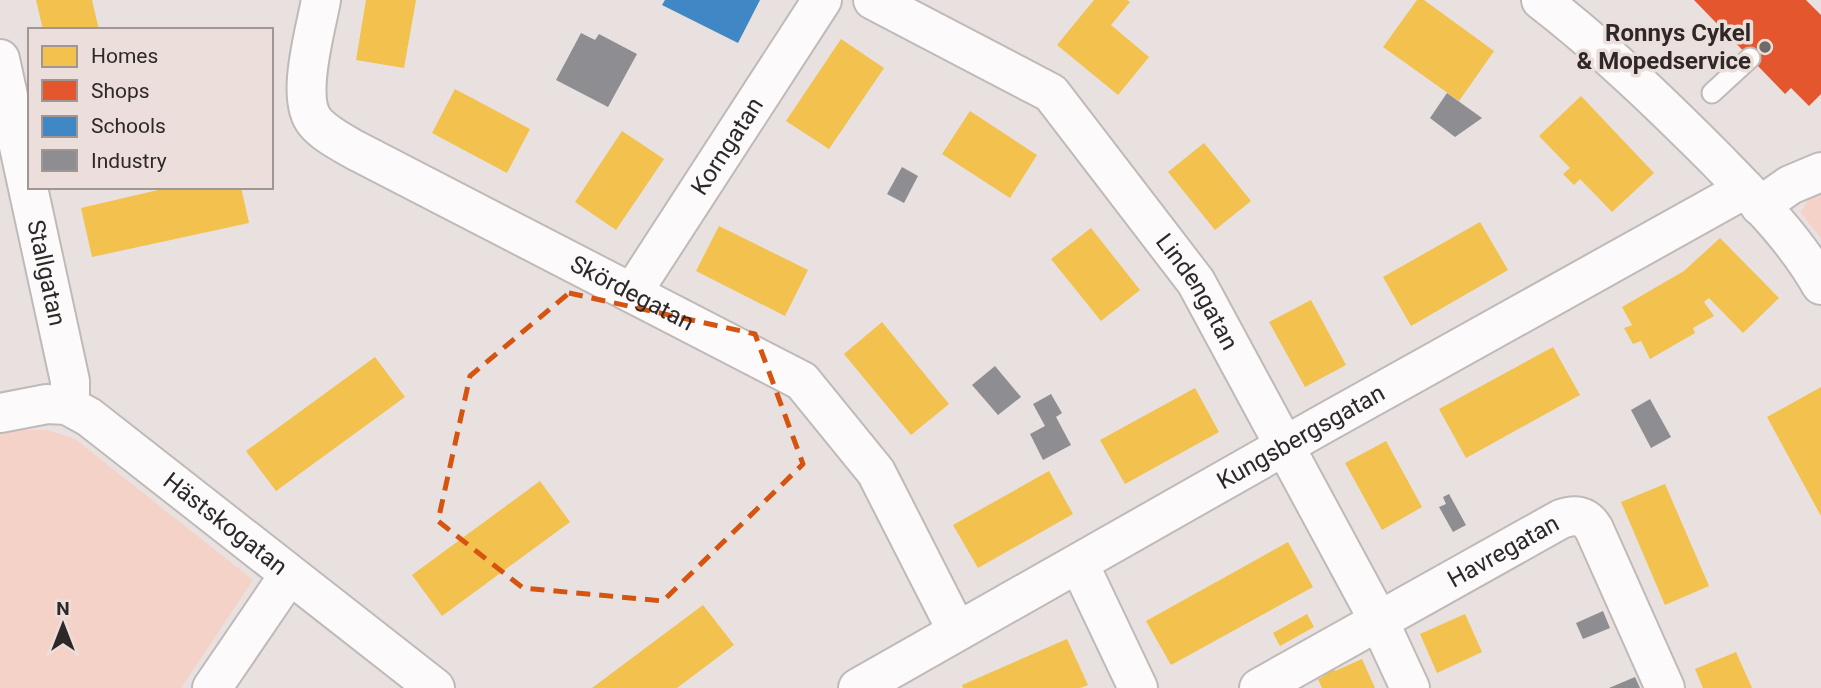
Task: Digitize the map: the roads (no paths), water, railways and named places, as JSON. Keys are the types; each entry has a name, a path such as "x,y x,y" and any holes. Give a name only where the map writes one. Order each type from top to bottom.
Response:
{"street":[{"name":"Skördegatan","path":"321,0 306,101 314,121 334,138 355,150 802,381 876,472 957,631"},
{"name":"Korngatan","path":"632,293 822,0"},
{"name":"Lindengatan","path":"873,0 1051,93 1196,282 1378,620 1410,688"},
{"path":"1541,0 1620,66 1753,198 1808,262 1821,285"},
{"name":"Stallgatan","path":"0,59 28,188"},
{"name":"Kungsbergsgatan","path":"858,688 1284,446 1753,198 1821,172"},
{"name":"Stallgatan","path":"28,189 70,381 71,392 67,405"},
{"path":"0,413 47,404 67,405"},
{"name":"Hästskogatan","path":"67,405 89,416 435,688"},
{"name":"Havregatan","path":"1259,688 1571,515 1582,517 1594,528 1665,688"},
{"path":"1079,564 1138,688"},
{"path":"212,688 289,575"}],"lane":[{"path":"1712,93 1751,58"}],"place":[{"name":"Ronnys Cykel & Mopedservice","path":"1765,47"}]}
